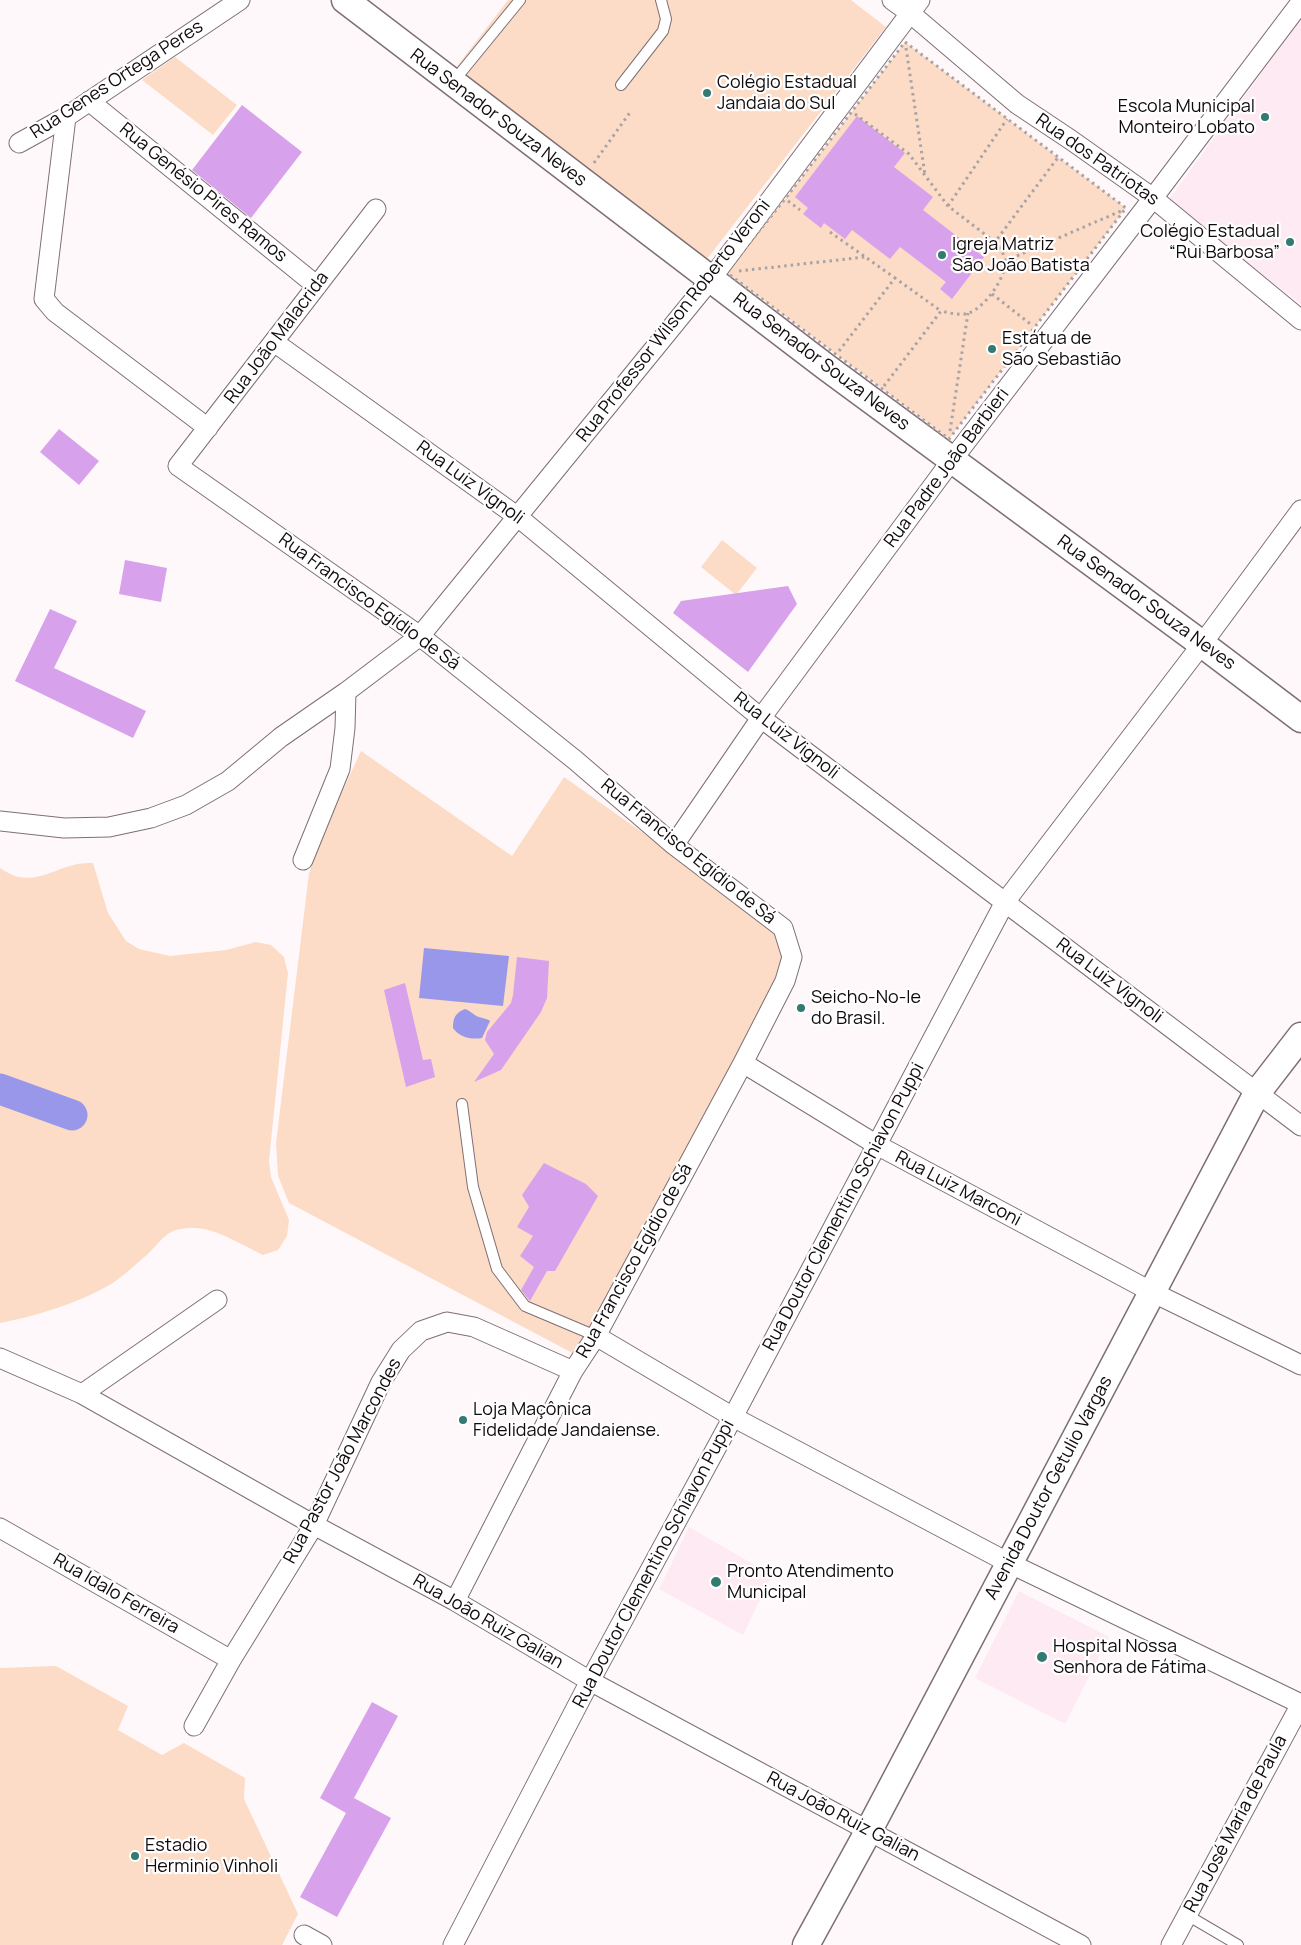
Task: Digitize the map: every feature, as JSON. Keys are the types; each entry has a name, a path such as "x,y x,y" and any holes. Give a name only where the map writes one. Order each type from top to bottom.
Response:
{"street":[{"name":"Rua Genes Ortega Peres","path":"19,143 66,117 240,0"},
{"name":"Rua Senador Souza Neves","path":"345,0 581,182 719,275 1301,719"},
{"name":"Rua dos Patriotas","path":"892,0 916,7 1017,104 1153,198 1301,320"},
{"name":"Rua Padre João Barbieri","path":"674,845 950,450 1041,331 1153,198 1301,2"},
{"name":"Rua Professor Wilson Roberto Veroni","path":"0,821 64,828 109,827 151,818 186,805 228,781 281,737 346,692 420,636 719,275 847,108 916,7"},
{"name":"Rua Genésio Pires Ramos","path":"89,101 317,286"},
{"path":"66,117 44,298 56,312 208,428"},
{"name":"Rua João Malacrida","path":"178,466 376,209"},
{"name":"Rua Luiz Vignoli","path":"274,342 518,517 761,718 1301,1126"},
{"name":"Rua Francisco Egídio de Sá","path":"178,466 420,636 575,760 674,845 783,928 792,957 785,981 743,1063 596,1336 573,1371 455,1601"},
{"name":"Rua Doutor Clementino Schiavon Puppi","path":"453,1945 590,1681 733,1417 1005,902 1202,644 1301,510"},
{"path":"304,860 340,769 345,728 346,692"},
{"name":"Avenida Doutor Getulio Vargas","path":"806,1945 869,1830 1257,1093 1301,1036"},
{"name":"Rua Luiz Marconi","path":"743,1063 877,1145 1152,1292 1301,1365"},
{"path":"82,1394 217,1300"},
{"name":"Rua Pastor João Marcondes","path":"194,1726 231,1660 314,1525 381,1382 401,1350 421,1331 447,1322 474,1327 573,1371"},
{"path":"596,1336 733,1417 1009,1563 1301,1704"},
{"name":"Rua João Ruiz Galian","path":"0,1358 82,1394 314,1525 455,1601 590,1681 1081,1945"},
{"name":"Rua Idalo Ferreira","path":"0,1528 231,1660"},
{"name":"Rua José Maria de Paula","path":"1171,1945 1301,1704"},
{"path":"304,1935 322,1945"}],"lane":[{"path":"452,82 520,0"},
{"path":"620,85 663,31 666,19 661,0"},
{"path":"462,1104 473,1187 497,1269 525,1306 596,1336"},
{"path":"1187,1915 1238,1945"}],"path":[{"path":"719,275 785,199 847,108 905,42"},
{"path":"905,42 1126,208"},
{"path":"905,42 926,178"},
{"path":"948,206 1017,104"},
{"path":"830,232 941,311 954,314 968,313 980,306 992,294 1001,279 1005,261 1001,250 995,242 948,206 909,154 847,108"},
{"path":"581,182 631,111"},
{"path":"995,242 1071,140"},
{"path":"1005,261 1126,208"},
{"path":"950,450 1041,331 1126,208"},
{"path":"719,275 865,257"},
{"path":"719,275 950,450"},
{"path":"831,360 895,278"},
{"path":"992,294 1041,331"},
{"path":"877,395 941,311"},
{"path":"950,450 968,313"}],"shaded area":[{"path":"508,0 851,0 886,27 704,263 454,70"},
{"name":"Escola Municipal Monteiro Lobato","path":"1301,19 1301,304 1167,202"},
{"path":"905,42 1126,208 949,439 726,272 785,199"},
{"path":"175,57 237,105 213,135 142,80"},
{"path":"722,540 757,568 736,595 701,567"},
{"path":"361,751 512,856 564,777 775,926 784,958 778,982 580,1357 289,1203 278,1176 276,1143 309,873 324,831"},
{"path":"93,863 108,913 126,941 139,949 170,956 226,950 256,942 271,945 284,957 288,973 269,1161 271,1177 289,1220 287,1236 278,1250 263,1255 210,1231 193,1228 177,1230 167,1234 149,1253 121,1277 99,1291 57,1308 0,1323 0,868 20,877 30,878 77,864"},
{"path":"424,948 509,956 503,1006 419,998"},
{"path":"465,1009 490,1021 482,1038 466,1037 459,1034 453,1028 455,1016"},
{"name":"Pronto Atendimento Municipal","path":"689,1527 772,1575 743,1635 659,1589"},
{"name":"Hospital Nossa Senhora de Fátima","path":"1019,1591 1109,1637 1065,1724 975,1678"},
{"name":"Estadio Herminio Vinholi","path":"56,1666 128,1706 118,1730 162,1755 184,1743 245,1778 244,1799 298,1914 282,1945 0,1945 0,1668"}],"building":[{"path":"242,105 302,152 251,218 192,170"},
{"path":"857,116 905,153 894,167 933,197 923,210 984,257 952,299 940,289 946,282 900,247 890,259 852,230 845,239 824,223 821,228 803,214 808,208 795,197"},
{"path":"59,429 99,461 79,485 40,452"},
{"path":"125,560 167,568 161,602 119,594"},
{"path":"788,586 797,604 748,672 673,613 681,601"},
{"path":"50,609 77,621 54,668 146,711 133,738 15,681"},
{"path":"517,957 549,961 547,998 541,1012 501,1070 474,1082 494,1054 485,1040 487,1032 511,1003"},
{"path":"405,983 423,1060 431,1059 435,1077 406,1087 384,990"},
{"path":"544,1163 586,1184 598,1196 555,1271 547,1271 530,1301 521,1290 534,1267 520,1256 533,1236 517,1227 529,1207 522,1195"},
{"path":"372,1702 398,1716 354,1798 391,1818 337,1917 300,1897 346,1813 320,1798"}],"waterway":[{"path":"0,1089 72,1115"}],"place":[{"name":"Colégio Estadual Jandaia do Sul","path":"707,93"},
{"name":"Escola Municipal Monteiro Lobato","path":"1265,117"},
{"name":"Colégio Estadual “Rui Barbosa”","path":"1290,242"},
{"name":"Igreja Matriz São João Batista","path":"942,255"},
{"name":"Estátua de São Sebastião","path":"992,349"},
{"name":"Seicho-No-Ie do Brasil.","path":"801,1008"},
{"name":"Loja Maçônica Fidelidade Jandaiense.","path":"463,1420"},
{"name":"Pronto Atendimento Municipal","path":"716,1582"},
{"name":"Hospital Nossa Senhora de Fátima","path":"1042,1657"},
{"name":"Estadio Herminio Vinholi","path":"135,1856"}]}
